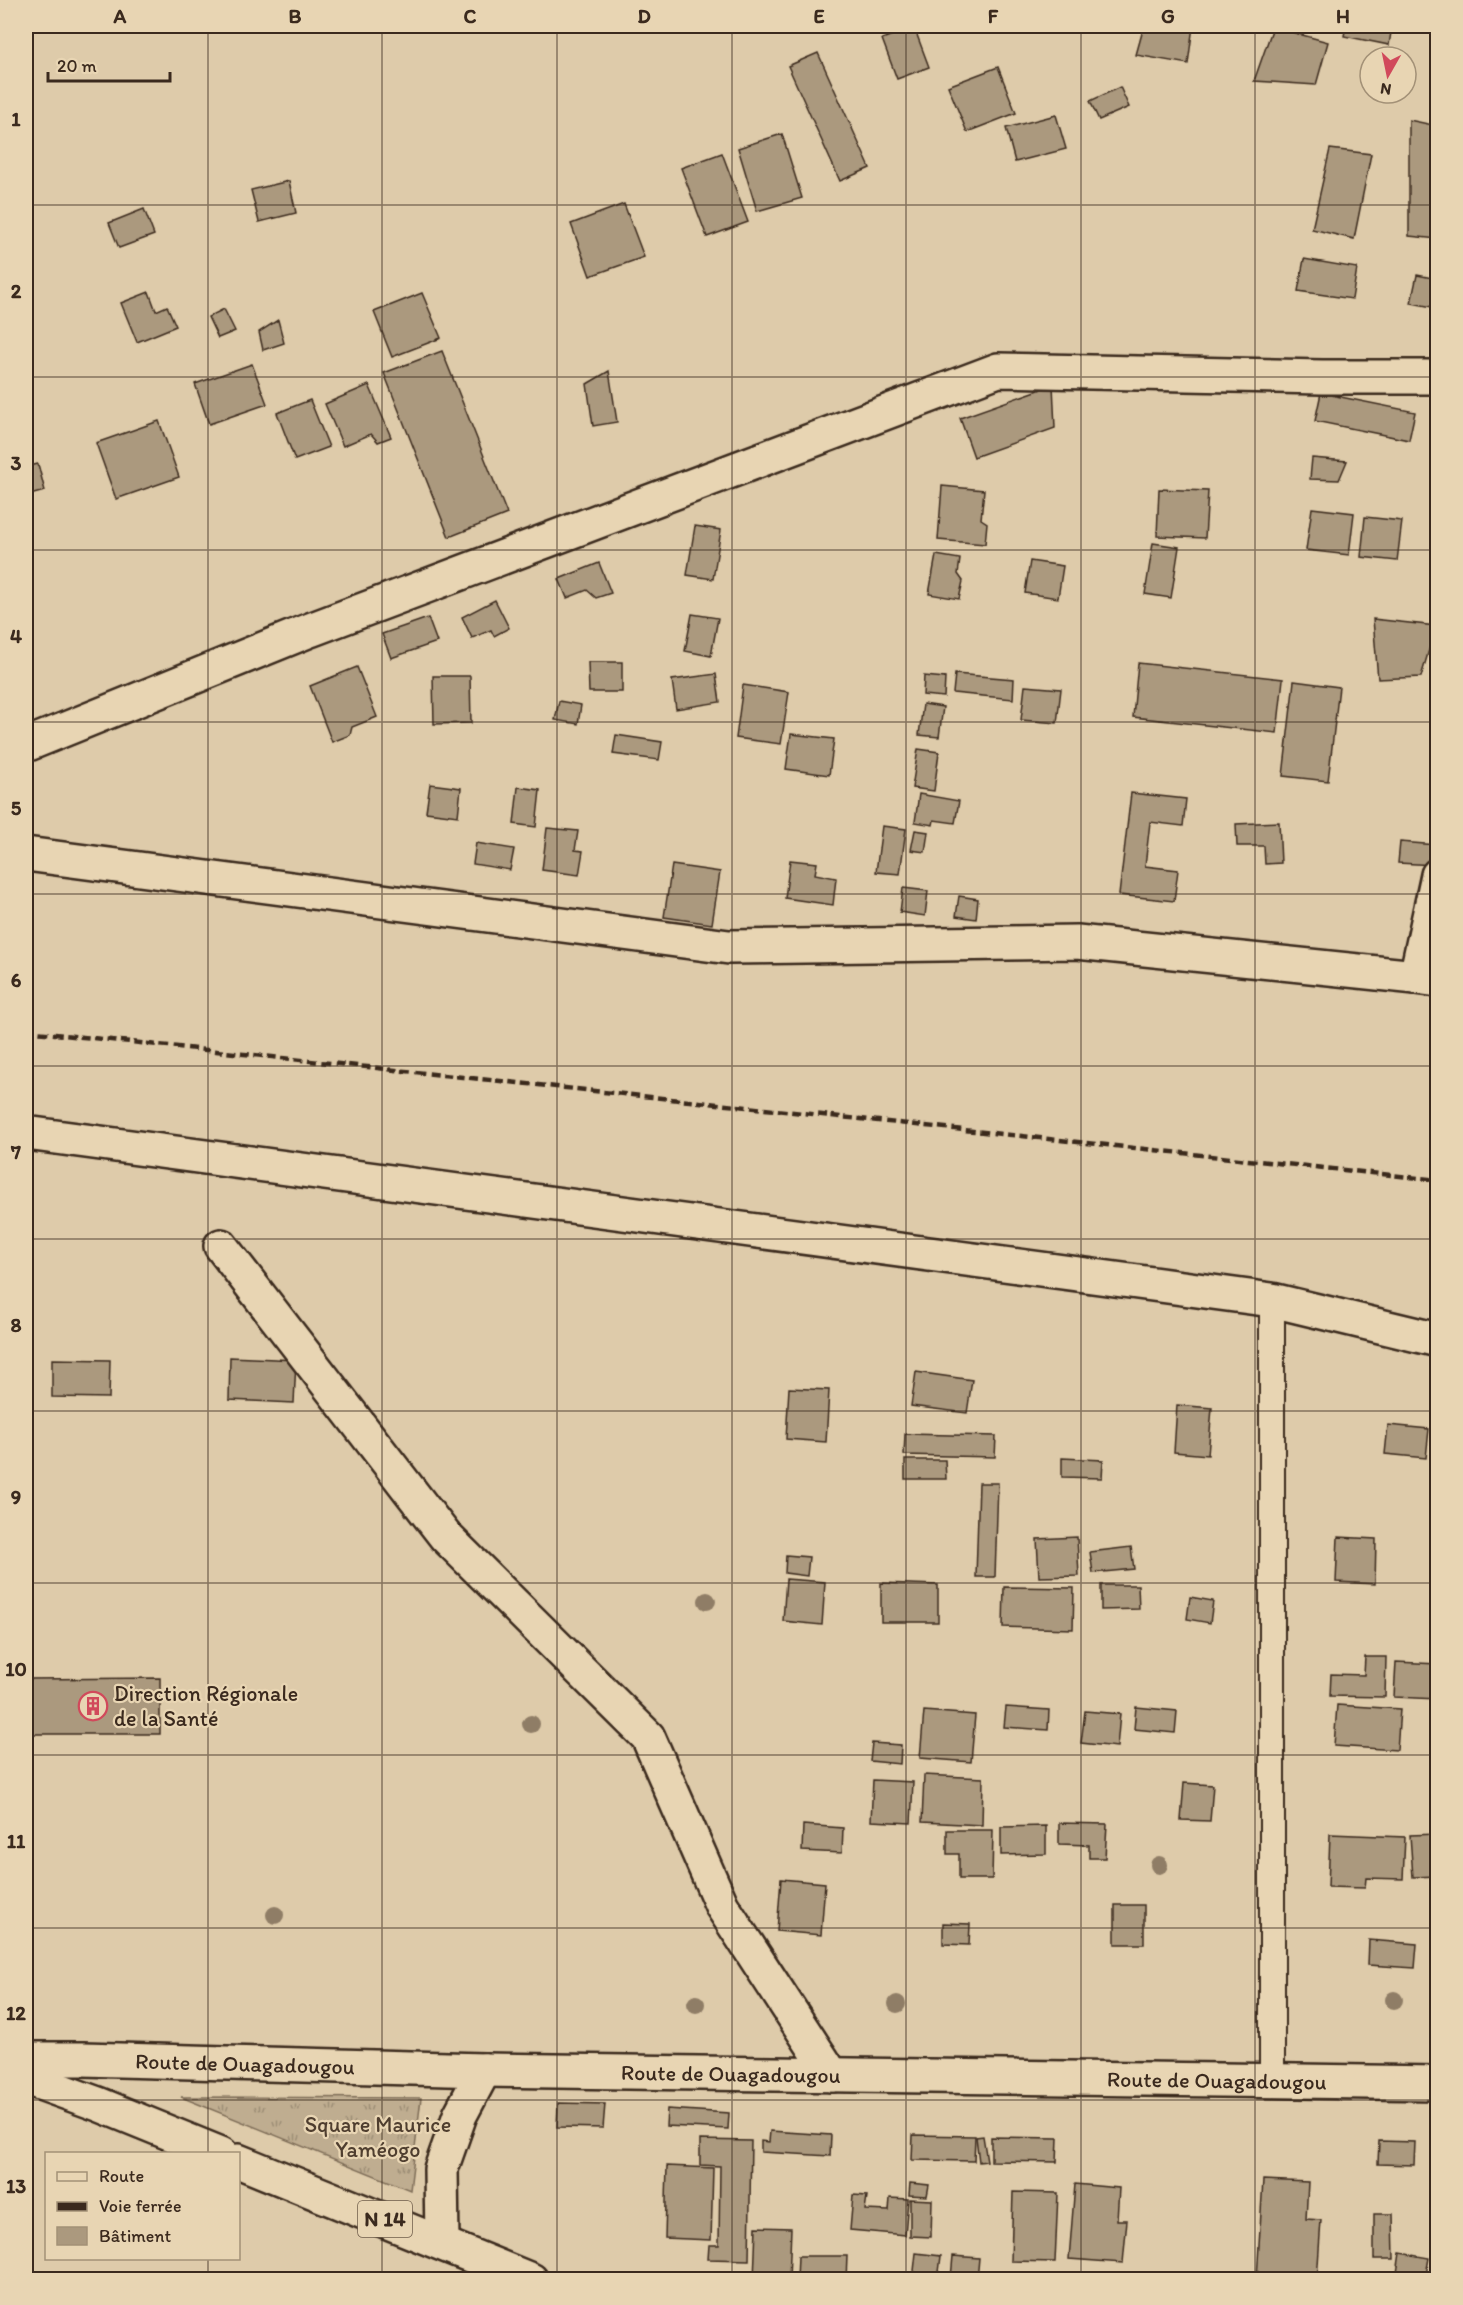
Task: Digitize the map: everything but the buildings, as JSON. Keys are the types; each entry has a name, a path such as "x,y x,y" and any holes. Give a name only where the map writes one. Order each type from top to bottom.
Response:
{"street":[{"path":"26,745 310,630 998,370 1322,377 1437,377"},
{"path":"26,854 729,947 1077,942 1427,978 1437,875"},
{"path":"26,1133 1272,1300 1437,1340"},
{"path":"221,1246 445,1536 648,1737 722,1906 832,2075"},
{"name":"Route de Ouagadougou","path":"26,2060 83,2059 484,2070 1437,2083"},
{"path":"442,2242 441,2169 460,2115 484,2070"},
{"path":"26,2078 98,2104 216,2152"},
{"name":"N 14","path":"240,2162 531,2280"}],"lane":[{"path":"1272,1300 1272,2081"}],"green space":[{"name":"Square Maurice Yaméogo","path":"181,2097 421,2098 410,2190"}],"railway":[{"path":"26,1031 1438,1180"}],"place":[{"name":"Direction Régionale de la Santé","path":"93,1706"}]}
